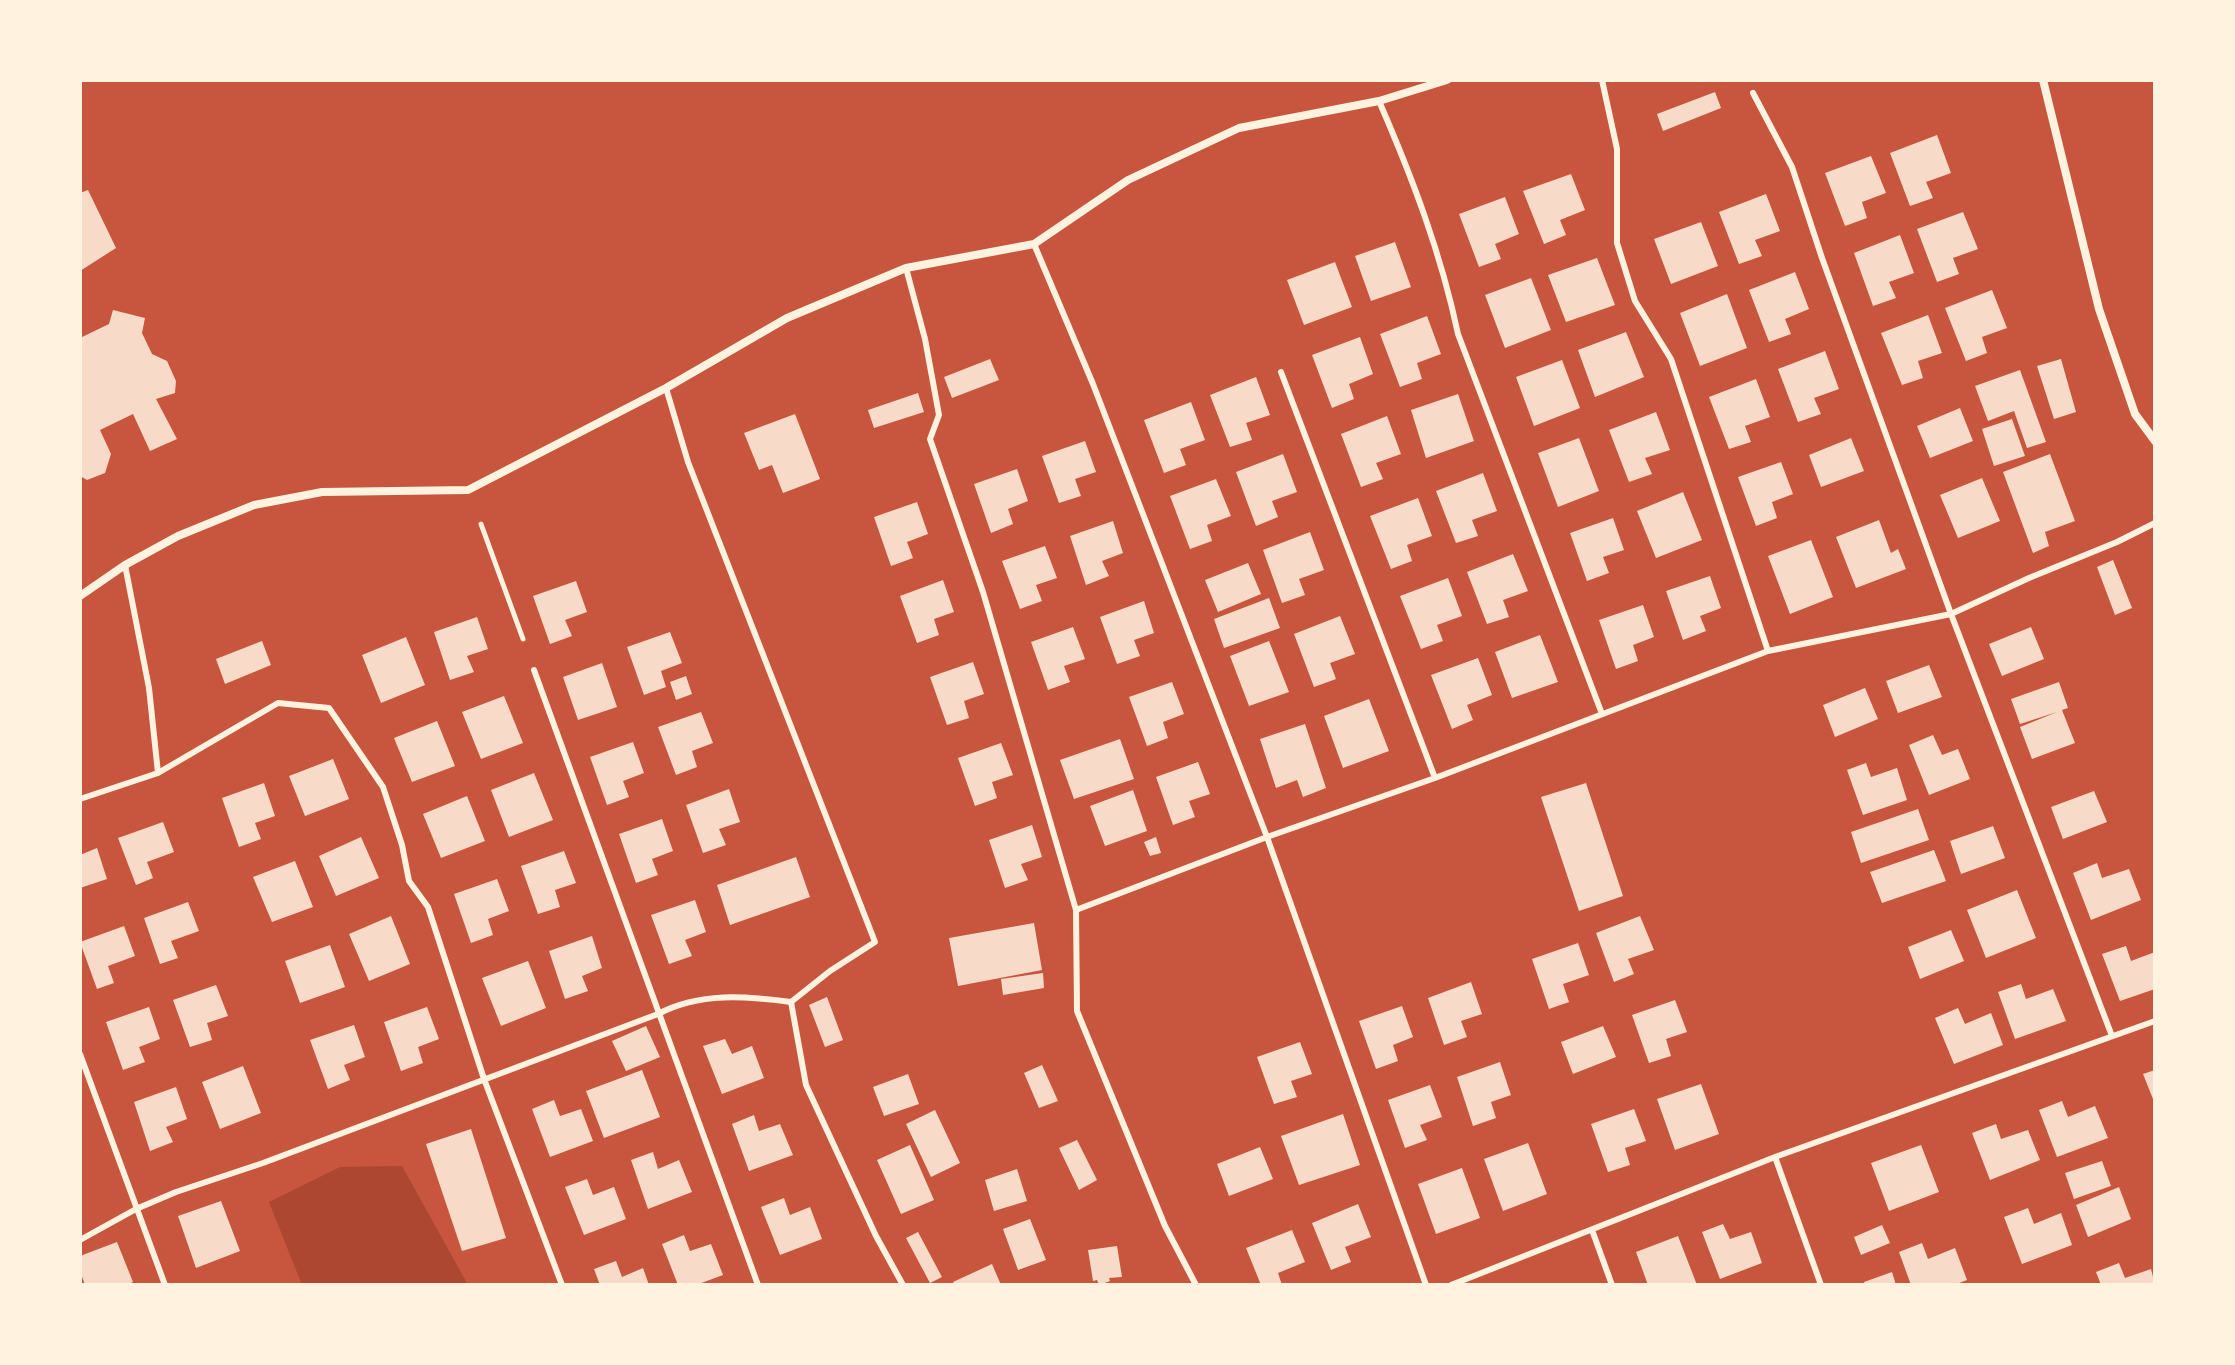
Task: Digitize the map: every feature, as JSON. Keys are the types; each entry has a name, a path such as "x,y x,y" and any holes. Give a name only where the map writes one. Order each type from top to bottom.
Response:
{"street":[{"path":"80,596 125,565 178,536 254,505 322,492 468,490 666,388 787,318 906,268 1034,244 1128,180 1239,128 1379,101 1447,80"},
{"path":"2043,80 2099,309 2135,414 2155,441"}],"lane":[{"path":"1602,80 1617,149 1617,243 1635,301 1671,359 1768,651"},
{"path":"1753,93 1792,167 1951,614 2112,1036"},
{"path":"1379,101 1412,177 1449,287 1458,334 1602,714"},
{"path":"1034,244 1093,384 1267,837 1426,1285"},
{"path":"906,268 925,339 939,415 930,439 983,592 1076,910 1077,1011 1165,1226 1196,1285"},
{"path":"1281,372 1435,778"},
{"path":"80,1240 136,1209 176,1192 263,1163 658,1014 678,1003 742,995 791,1002 830,971 875,942 688,462 666,388"},
{"path":"1076,910 1768,651 1951,614 2155,523"},
{"path":"125,565 149,688 158,773"},
{"path":"534,670 758,1285"},
{"path":"80,799 158,773 278,703 329,708 383,787 402,845 409,881 428,907 484,1079 562,1285"},
{"path":"791,1002 806,1085 876,1236 903,1285"},
{"path":"1451,1285 1775,1157 2155,1021"},
{"path":"80,1054 165,1285"},
{"path":"1775,1157 1821,1285"},
{"path":"1592,1230 1612,1285"}],"path":[{"path":"468,490 534,670"}],"shaded area":[{"path":"402,1166 468,1285 302,1285 269,1202 340,1167"}],"building":[{"path":"1715,92 1721,108 1663,131 1657,114"},
{"path":"1937,135 1951,173 1926,182 1933,198 1910,206 1890,153"},
{"path":"1871,156 1886,193 1862,202 1867,218 1845,226 1825,173"},
{"path":"1571,174 1585,210 1560,220 1566,235 1544,244 1523,191"},
{"path":"88,190 116,248 80,271 80,193"},
{"path":"1766,194 1780,231 1755,240 1762,256 1739,264 1719,212"},
{"path":"1505,197 1519,234 1495,244 1501,259 1479,267 1459,214"},
{"path":"1963,212 1978,249 1953,258 1959,274 1937,282 1917,229"},
{"path":"1701,222 1718,266 1671,284 1654,239"},
{"path":"1900,235 1914,273 1889,282 1896,298 1873,306 1854,253"},
{"path":"1395,242 1411,287 1371,301 1355,256"},
{"path":"1597,258 1615,305 1566,322 1548,275"},
{"path":"1335,262 1352,307 1304,325 1287,280"},
{"path":"1795,272 1809,309 1785,319 1791,334 1769,342 1749,290"},
{"path":"1531,278 1551,330 1505,348 1485,295"},
{"path":"1992,290 2007,328 1982,337 1987,353 1966,361 1945,308"},
{"path":"1727,294 1747,348 1700,366 1680,313"},
{"path":"113,310 145,318 142,333 152,354 167,361 176,381 175,393 156,399 177,439 150,451 133,414 100,430 111,454 105,473 87,480 80,476 80,338 109,324"},
{"path":"1928,315 1942,353 1918,361 1923,378 1902,385 1881,333"},
{"path":"1427,316 1441,354 1417,363 1422,379 1400,387 1380,334"},
{"path":"1626,332 1644,377 1595,397 1578,350"},
{"path":"1360,337 1373,374 1349,384 1354,399 1332,408 1312,355"},
{"path":"1825,351 1839,389 1814,398 1821,414 1798,422 1778,369"},
{"path":"990,359 999,380 952,398 944,377"},
{"path":"2061,359 2076,412 2054,419 2037,366"},
{"path":"1562,360 1580,408 1534,426 1516,377"},
{"path":"2020,370 2046,442 2027,448 2014,411 1988,421 1975,386"},
{"path":"1256,377 1270,415 1246,423 1252,440 1230,447 1210,395"},
{"path":"1756,379 1770,417 1745,426 1751,442 1729,449 1709,397"},
{"path":"918,393 924,412 874,428 868,410"},
{"path":"1458,394 1474,441 1426,458 1411,410"},
{"path":"1191,402 1205,440 1180,449 1186,465 1164,473 1144,420"},
{"path":"1960,408 1973,441 1930,458 1917,426"},
{"path":"1656,412 1670,450 1645,458 1652,474 1629,482 1609,430"},
{"path":"795,414 820,479 783,493 772,465 759,470 744,433"},
{"path":"1387,416 1401,454 1376,463 1383,479 1361,487 1341,434"},
{"path":"2012,419 2025,456 1994,466 1982,429"},
{"path":"1579,438 1599,491 1558,507 1538,453"},
{"path":"1851,438 1864,471 1821,487 1809,455"},
{"path":"1085,441 1096,472 1075,479 1081,496 1059,503 1042,456"},
{"path":"1283,454 1297,492 1272,501 1278,517 1256,526 1236,472"},
{"path":"2050,454 2075,521 2045,532 2049,546 2033,553 2003,472"},
{"path":"1781,462 1793,494 1772,502 1777,518 1756,526 1738,477"},
{"path":"1017,469 1028,501 1008,509 1013,524 991,533 974,484"},
{"path":"1483,473 1497,511 1472,520 1478,536 1456,543 1436,491"},
{"path":"1982,478 2000,521 1958,538 1940,495"},
{"path":"1216,479 1231,516 1207,525 1212,541 1190,549 1170,496"},
{"path":"1683,492 1702,540 1656,558 1637,511"},
{"path":"1418,498 1432,536 1407,545 1412,561 1391,569 1370,516"},
{"path":"917,502 928,534 907,542 913,558 891,566 874,517"},
{"path":"1613,518 1624,550 1603,557 1609,573 1587,581 1570,533"},
{"path":"1879,520 1891,553 1898,549 1906,569 1856,588 1836,537"},
{"path":"1113,521 1123,553 1102,561 1109,576 1086,585 1070,536"},
{"path":"1310,532 1324,570 1299,579 1305,595 1282,603 1263,550"},
{"path":"1811,540 1833,597 1790,614 1768,556"},
{"path":"1045,546 1057,578 1036,585 1042,601 1020,609 1002,561"},
{"path":"1513,554 1528,591 1503,600 1509,617 1487,624 1467,572"},
{"path":"2113,560 2132,608 2115,615 2097,567"},
{"path":"1248,563 1261,594 1218,612 1205,580"},
{"path":"1710,576 1721,608 1700,616 1706,631 1683,640 1666,591"},
{"path":"1448,578 1462,616 1437,625 1443,641 1421,649 1400,596"},
{"path":"943,580 954,612 934,619 939,635 917,643 900,596"},
{"path":"576,581 587,612 565,620 572,636 550,644 533,596"},
{"path":"1269,598 1280,628 1224,648 1214,619"},
{"path":"1144,601 1154,633 1134,640 1140,656 1117,664 1100,617"},
{"path":"1643,605 1654,637 1633,645 1638,661 1616,669 1599,620"},
{"path":"1340,616 1355,654 1330,663 1336,679 1314,687 1294,634"},
{"path":"477,617 488,649 467,656 474,672 450,680 434,632"},
{"path":"1073,627 1085,659 1064,666 1070,682 1048,690 1031,642"},
{"path":"2031,627 2044,659 2002,676 1989,644"},
{"path":"670,632 682,663 661,671 666,687 644,695 627,647"},
{"path":"1540,635 1558,682 1512,698 1495,652"},
{"path":"406,637 425,685 381,703 362,655"},
{"path":"262,641 271,665 225,684 216,659"},
{"path":"1269,641 1289,692 1249,706 1230,656"},
{"path":"1478,658 1492,695 1467,705 1473,720 1452,729 1431,675"},
{"path":"973,662 984,694 964,701 969,718 947,725 930,677"},
{"path":"602,663 617,707 578,720 563,677"},
{"path":"1929,665 1942,697 1898,713 1886,681"},
{"path":"686,676 692,694 676,700 670,682"},
{"path":"1172,682 1184,714 1163,722 1168,738 1147,746 1129,697"},
{"path":"2059,682 2068,708 2062,710 2075,743 2032,759 2020,727 2057,712 2020,724 2011,699"},
{"path":"1865,688 1878,719 1835,737 1823,705"},
{"path":"504,696 523,743 481,759 462,712"},
{"path":"1369,699 1389,751 1343,768 1324,716"},
{"path":"701,712 713,743 692,751 697,767 676,775 658,727"},
{"path":"437,721 455,766 412,782 394,738"},
{"path":"1305,724 1326,788 1303,797 1297,780 1276,788 1260,739"},
{"path":"1933,735 1942,755 1958,749 1970,779 1929,795 1909,745"},
{"path":"1120,739 1134,779 1074,799 1060,760"},
{"path":"633,742 644,773 623,781 629,797 607,805 590,757"},
{"path":"1001,743 1013,775 992,782 997,798 975,806 958,758"},
{"path":"333,759 349,799 305,816 289,776"},
{"path":"1198,762 1210,794 1189,801 1195,817 1173,825 1156,777"},
{"path":"1866,763 1871,777 1897,768 1907,800 1863,815 1847,770"},
{"path":"534,773 553,820 509,837 491,790"},
{"path":"264,783 275,816 255,823 261,839 239,847 222,798"},
{"path":"1586,783 1623,896 1579,911 1541,797"},
{"path":"729,789 740,822 719,829 726,845 703,853 686,805"},
{"path":"1133,790 1147,831 1105,846 1090,806"},
{"path":"2094,791 2107,822 2063,839 2051,807"},
{"path":"467,796 485,841 441,858 423,814"},
{"path":"1918,809 1929,840 1861,863 1851,832"},
{"path":"662,819 673,851 652,859 658,875 636,883 619,834"},
{"path":"163,822 174,852 147,862 153,878 136,885 118,838"},
{"path":"1032,825 1042,857 1021,864 1028,880 1005,888 989,840"},
{"path":"1993,826 2005,858 1961,874 1950,841"},
{"path":"361,837 379,878 336,896 319,856"},
{"path":"1156,837 1161,853 1150,856 1144,842"},
{"path":"97,848 107,879 80,888 80,855"},
{"path":"1934,850 1946,881 1882,903 1870,872"},
{"path":"564,851 576,883 555,890 560,907 538,914 521,866"},
{"path":"796,857 810,897 730,925 717,885"},
{"path":"295,861 313,907 272,922 253,877"},
{"path":"2097,863 2102,878 2129,869 2141,900 2091,920 2073,873"},
{"path":"497,879 509,911 488,919 493,935 471,943 454,894"},
{"path":"2017,890 2036,938 1986,958 1967,910"},
{"path":"695,900 706,932 685,940 692,956 669,964 651,915"},
{"path":"188,902 199,931 171,941 178,958 160,964 144,918"},
{"path":"391,916 410,964 369,981 349,934"},
{"path":"1640,916 1654,950 1628,959 1634,974 1614,982 1596,933"},
{"path":"1034,923 1042,970 958,986 949,938"},
{"path":"124,926 135,956 108,966 114,983 97,989 80,942"},
{"path":"1951,930 1964,961 1920,979 1908,947"},
{"path":"592,936 602,968 582,976 588,991 565,999 549,951"},
{"path":"1578,943 1589,975 1563,984 1569,1002 1549,1009 1532,959"},
{"path":"330,945 345,987 300,1003 285,961"},
{"path":"2126,946 2131,961 2155,952 2155,989 2120,1001 2102,954"},
{"path":"528,961 546,1008 501,1026 482,978"},
{"path":"1043,973 1044,988 1003,995 1001,979"},
{"path":"1471,982 1482,1014 1461,1021 1467,1037 1444,1045 1428,998"},
{"path":"2021,984 2026,999 2053,989 2066,1021 2015,1039 1998,992"},
{"path":"216,985 228,1016 207,1023 212,1040 190,1047 173,1000"},
{"path":"827,997 843,1040 825,1047 809,1005"},
{"path":"1675,1000 1687,1032 1666,1039 1671,1056 1649,1063 1632,1015"},
{"path":"1402,1006 1413,1037 1393,1045 1398,1061 1376,1069 1359,1021"},
{"path":"149,1007 160,1039 139,1047 145,1062 123,1070 106,1022"},
{"path":"427,1007 439,1039 418,1047 423,1063 401,1071 384,1022"},
{"path":"1958,1008 1965,1024 1991,1013 2003,1045 1954,1064 1935,1018"},
{"path":"354,1025 365,1057 344,1065 350,1080 328,1089 310,1040"},
{"path":"646,1026 660,1057 626,1071 612,1041"},
{"path":"1603,1026 1616,1057 1573,1074 1561,1042"},
{"path":"725,1039 732,1054 752,1046 764,1078 722,1094 703,1046"},
{"path":"1300,1042 1312,1074 1291,1081 1297,1097 1274,1104 1257,1057"},
{"path":"1500,1062 1511,1095 1491,1102 1496,1118 1473,1126 1457,1077"},
{"path":"1042,1065 1058,1101 1039,1108 1024,1073"},
{"path":"243,1066 261,1113 220,1129 202,1082"},
{"path":"642,1070 660,1117 604,1138 586,1091"},
{"path":"2155,1070 2155,1104 2143,1074"},
{"path":"908,1074 919,1104 884,1116 873,1087"},
{"path":"1701,1084 1719,1134 1675,1150 1657,1099"},
{"path":"1430,1085 1442,1117 1420,1125 1427,1140 1405,1148 1388,1100"},
{"path":"176,1087 187,1119 166,1127 173,1142 150,1151 134,1102"},
{"path":"554,1100 560,1116 581,1109 593,1141 550,1157 532,1109"},
{"path":"2062,1101 2068,1117 2095,1106 2108,1138 2057,1157 2039,1110"},
{"path":"1634,1109 1646,1141 1625,1148 1630,1165 1608,1172 1591,1124"},
{"path":"935,1110 960,1163 931,1177 906,1124"},
{"path":"1343,1114 1360,1165 1299,1185 1281,1136"},
{"path":"754,1115 759,1131 780,1124 793,1155 749,1171 732,1124"},
{"path":"1996,1124 2001,1139 2028,1130 2040,1160 1990,1180 1972,1133"},
{"path":"471,1129 506,1238 462,1251 426,1144"},
{"path":"1077,1140 1097,1180 1079,1190 1059,1148"},
{"path":"1528,1143 1547,1194 1503,1211 1484,1159"},
{"path":"910,1145 934,1200 901,1214 877,1160"},
{"path":"1921,1145 1939,1192 1889,1211 1871,1163"},
{"path":"1260,1147 1273,1179 1229,1196 1217,1164"},
{"path":"653,1152 658,1169 679,1160 692,1192 648,1209 631,1160"},
{"path":"2102,1161 2111,1186 2074,1199 2065,1173"},
{"path":"1462,1168 1480,1218 1436,1234 1418,1184"},
{"path":"1017,1169 1027,1201 994,1211 985,1180"},
{"path":"587,1179 593,1195 614,1187 626,1219 584,1235 565,1187"},
{"path":"2119,1187 2131,1219 2088,1237 2076,1205"},
{"path":"784,1198 790,1215 810,1207 822,1239 780,1255 761,1207"},
{"path":"221,1201 240,1251 196,1268 178,1216"},
{"path":"1358,1204 1371,1237 1345,1247 1351,1262 1331,1270 1312,1223"},
{"path":"2028,1208 2034,1224 2061,1213 2072,1245 2022,1264 2004,1217"},
{"path":"1030,1219 1046,1260 1018,1270 1003,1229"},
{"path":"1723,1224 1730,1239 1751,1232 1762,1263 1720,1279 1702,1232"},
{"path":"1882,1225 1890,1243 1861,1255 1854,1237"},
{"path":"1292,1230 1305,1262 1278,1273 1282,1285 1261,1285 1246,1248"},
{"path":"918,1232 942,1277 930,1283 906,1238"},
{"path":"684,1235 690,1251 711,1244 723,1275 696,1285 678,1285 662,1244"},
{"path":"1678,1236 1697,1285 1648,1285 1636,1252"},
{"path":"117,1242 133,1282 126,1285 85,1285 80,1271 80,1256"},
{"path":"1922,1243 1928,1259 1955,1248 1967,1280 1954,1285 1911,1285 1899,1252"},
{"path":"1117,1246 1122,1277 1109,1278 1110,1281 1099,1285 1097,1280 1093,1281 1088,1250"},
{"path":"616,1261 622,1277 643,1268 649,1285 600,1285 594,1269"},
{"path":"2119,1263 2125,1278 2151,1269 2155,1285 2101,1285 2096,1272"},
{"path":"992,1264 1001,1285 955,1285 953,1282"},
{"path":"1892,1272 1896,1285 1865,1285 1864,1282"}]}
